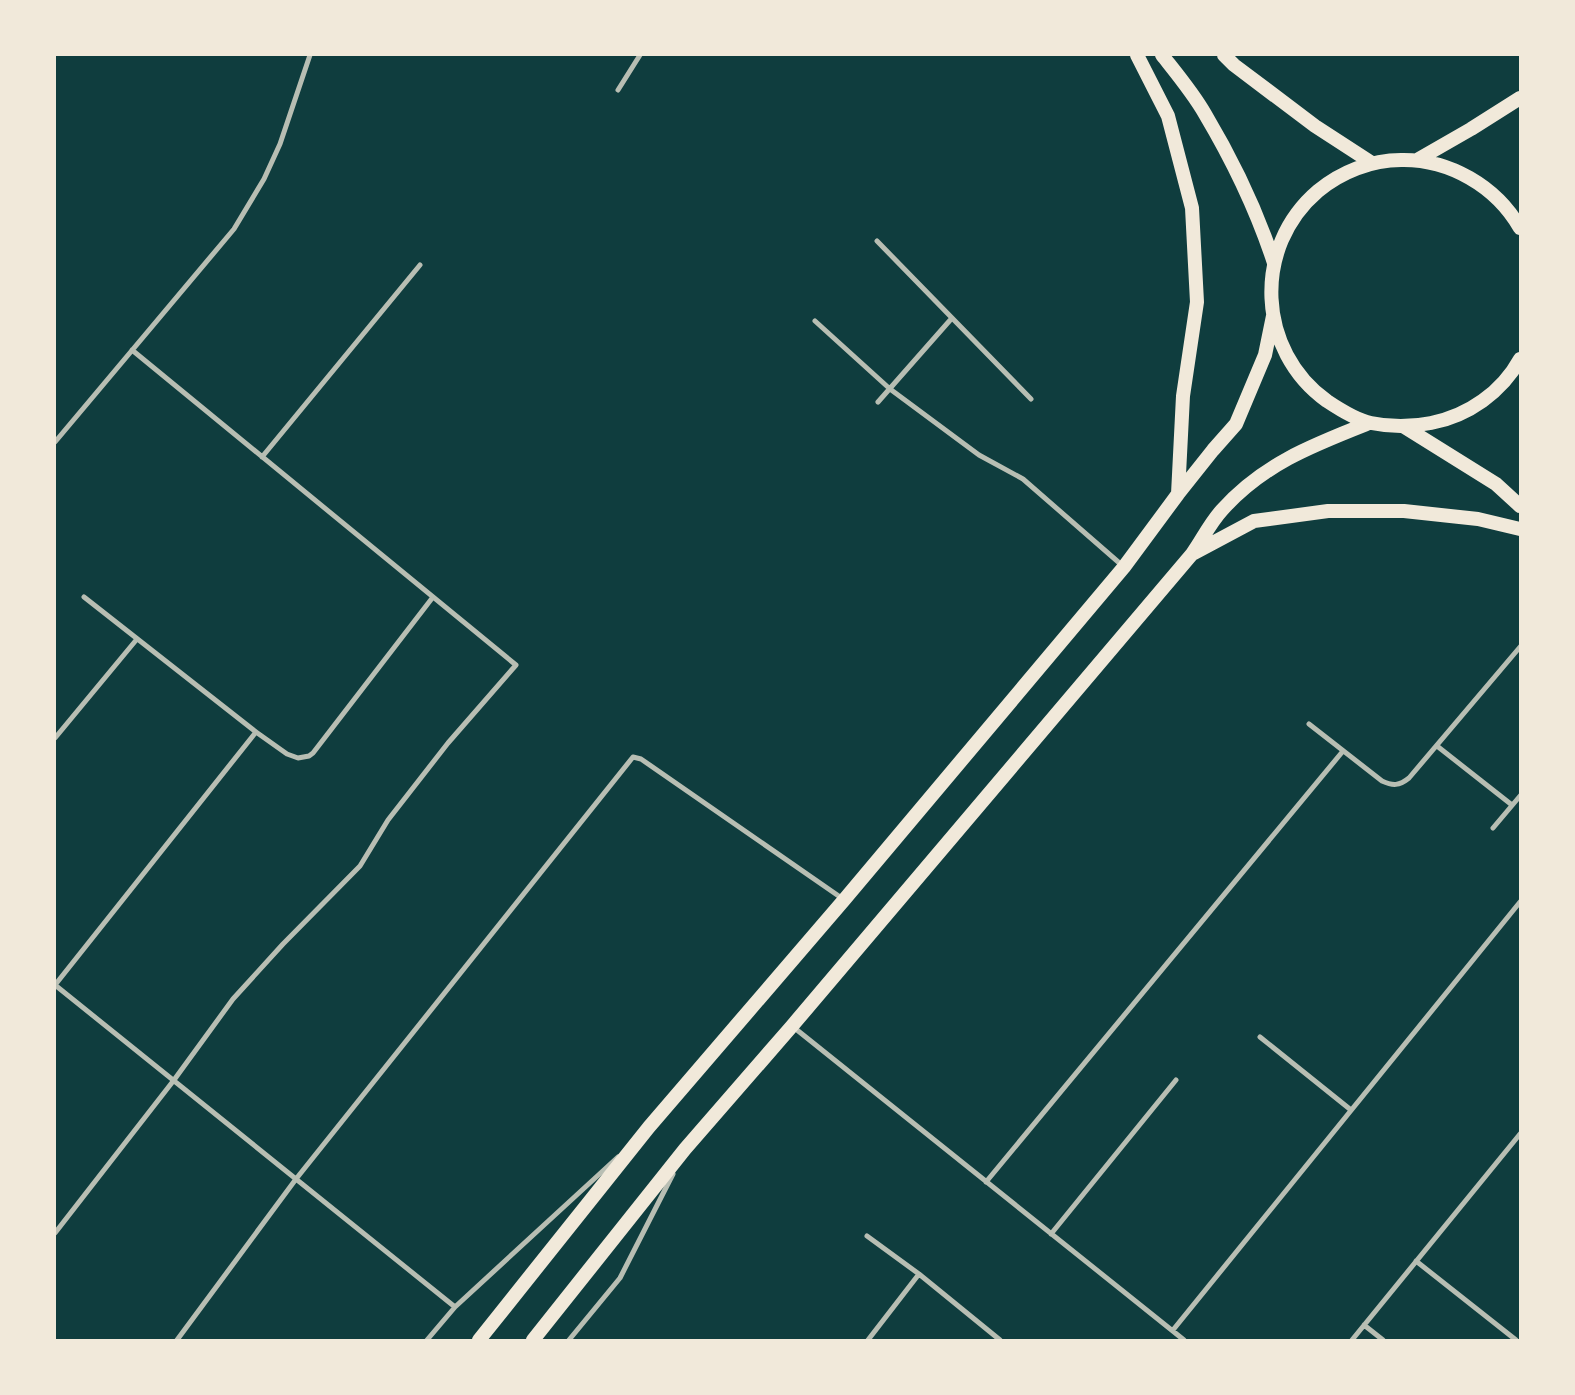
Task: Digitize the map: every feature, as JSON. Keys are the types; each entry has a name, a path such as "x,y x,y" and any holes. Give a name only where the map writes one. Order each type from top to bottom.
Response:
{"highway":[{"path":"1137,55 1168,116 1192,208 1198,302 1183,396 1178,494"},
{"path":"1162,55 1204,112 1248,198 1274,263"},
{"path":"1224,55 1234,65 1315,126 1372,163"},
{"path":"1417,160 1520,98"},
{"path":"1520,228 1507,208 1492,193 1476,181 1451,168 1417,160 1372,163 1328,183 1309,199 1293,218 1281,239 1274,263 1271,299 1279,339 1289,360 1302,379 1338,409 1369,423 1403,426 1437,422 1453,417 1469,410 1496,389 1508,377 1520,359"},
{"path":"479,1340 649,1127 844,900 1124,568 1178,494 1236,424 1265,356 1273,316"},
{"path":"533,1340 685,1149 792,1026 1192,554 1221,511 1248,484 1274,465 1321,442 1369,423"},
{"path":"1403,426 1496,484 1520,506"},
{"path":"1192,554 1254,521 1328,511 1404,511 1478,519 1520,529"}],"street":[{"path":"55,442 234,229 264,179 280,144 310,55"},
{"path":"618,90 640,55"},
{"path":"877,241 1031,399"},
{"path":"262,457 420,265"},
{"path":"878,402 952,318"},
{"path":"815,321 890,389 979,455 1023,479 1124,568"},
{"path":"55,1233 174,1080 233,999 360,866 374,840 394,812 448,743 516,665 132,350"},
{"path":"84,597 256,732 292,757 298,758 314,753 433,597"},
{"path":"55,738 137,639"},
{"path":"1309,724 1382,781 1396,786 1409,778 1520,647"},
{"path":"256,732 55,985 455,1307"},
{"path":"1437,746 1512,805"},
{"path":"986,1182 1343,751"},
{"path":"177,1340 296,1179 633,758 641,759 844,900"},
{"path":"1493,828 1520,796"},
{"path":"1172,1330 1520,902"},
{"path":"792,1026 1184,1340"},
{"path":"1260,1037 1352,1110"},
{"path":"1051,1234 1176,1080"},
{"path":"428,1340 455,1307 649,1127"},
{"path":"1352,1340 1520,1134"},
{"path":"569,1340 620,1278 685,1149"},
{"path":"867,1236 919,1274 1000,1340"},
{"path":"1416,1261 1516,1340"},
{"path":"868,1340 919,1274"},
{"path":"1364,1325 1383,1340"}]}
